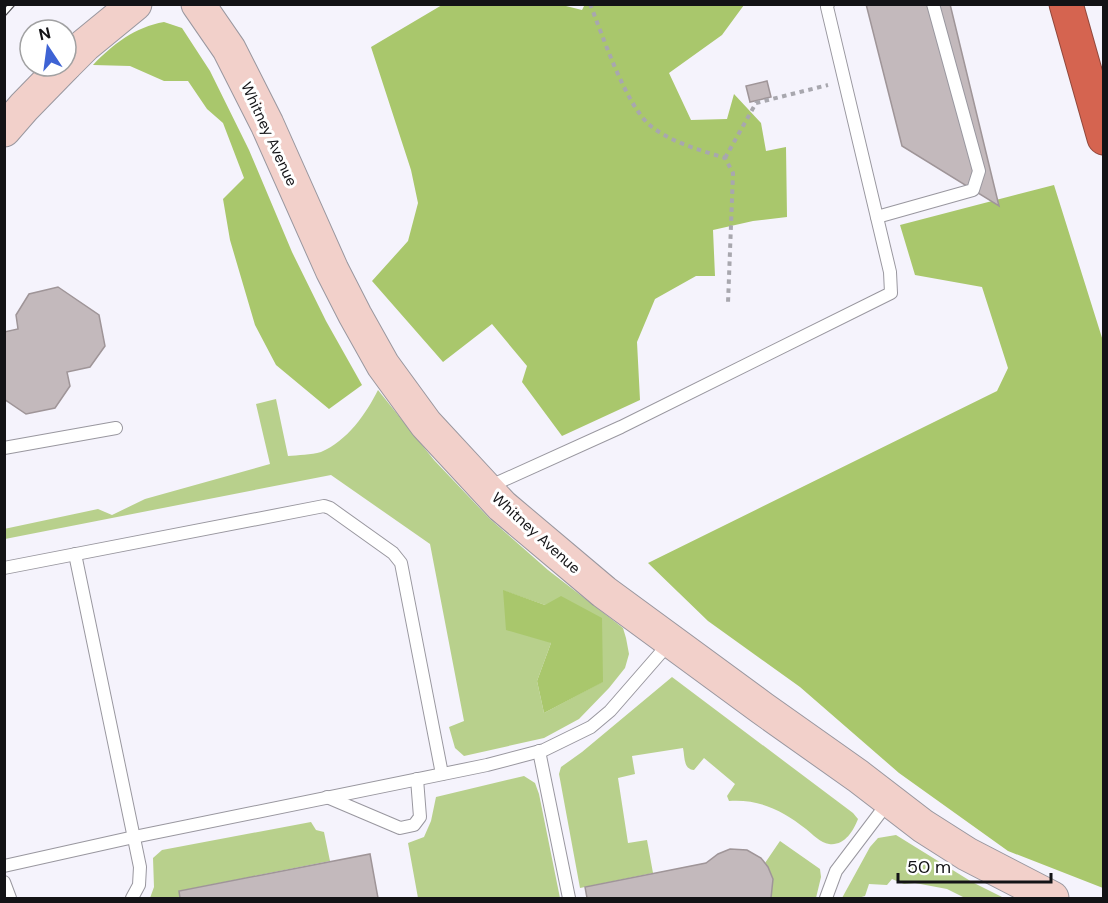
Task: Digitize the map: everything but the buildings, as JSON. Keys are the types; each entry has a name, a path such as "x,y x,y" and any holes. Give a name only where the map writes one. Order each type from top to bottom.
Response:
{"highway":[{"path":"1066,4 1104,138"}],"main road":[{"path":"78,52 135,4"},
{"name":"Whitney Avenue","path":"198,4 229,50 267,124 332,270 383,365 426,424 502,506 604,592 923,826 968,854 1052,898"},
{"path":"4,130 52,78"}],"lane":[{"path":"485,488 621,427 891,293 890,272 828,4"},
{"path":"877,218 974,190 979,171 933,4"},
{"path":"4,448 116,428"},
{"path":"4,568 324,506 330,508 393,553 401,563 442,774"},
{"path":"75,554 140,867 139,885 132,898"},
{"path":"4,866 327,796 487,765 539,751 591,727 610,711 670,641"},
{"path":"539,751 569,898"},
{"path":"327,796 400,828 414,825 420,818 417,778"},
{"path":"826,898 836,872 890,800"},
{"path":"4,882 10,898"}],"path":[{"path":"590,4 630,100 651,127 684,144 725,158 733,173 728,303"},
{"path":"725,158 756,103 828,85"}],"green space":[{"path":"558,4 582,10 585,4 744,5 722,35 669,73 691,120 727,119 734,94 761,123 766,151 786,147 787,217 753,221 713,230 715,276 696,276 655,299 637,342 640,400 562,436 522,382 527,366 492,324 443,362 372,281 408,241 418,203 411,170 371,47 442,5"},
{"path":"164,22 182,28 210,71 249,150 292,252 326,321 362,385 329,409 276,365 255,325 230,240 223,199 244,178 223,123 207,109 188,81 164,81 130,66 93,65 108,50 134,32"},
{"path":"1054,185 1103,341 1103,888 1008,851 899,773 800,687 708,621 648,563 997,391 1008,368 982,287 915,275 900,225"},
{"path":"378,390 434,460 490,519 548,570 623,628 629,654 625,668 579,719 544,738 464,756 455,748 449,727 464,721 430,544 331,475 5,539 4,529 98,509 112,515 145,499 270,464 256,404 276,399 288,456 321,452 339,441 355,426","holes":["504,591 545,605 602,682 544,713 537,681 551,643"]},
{"path":"503,590 545,605 561,596 602,618 603,682 544,713 537,681 551,643 506,630"},
{"path":"672,677 853,813 858,819 847,837 839,843 826,843 788,816 770,807 750,802 729,801 727,796 735,784 704,758 694,770 690,769 685,762 683,748 632,756 635,774 618,778 628,843 647,840 653,873 580,888 559,774 561,767"},
{"path":"524,776 535,783 539,794 560,898 418,898 408,843 424,837 431,821 436,797"},
{"path":"311,822 316,830 324,832 330,861 179,891 180,898 150,898 154,887 153,858 162,850"},
{"path":"896,835 972,882 1004,898 965,898 947,889 915,883 904,884 892,879 887,885 869,884 865,896 842,898 870,847 878,838"},
{"path":"780,841 820,869 821,877 816,898 771,898 773,879 765,863"}],"railway":[{"path":"4,13 12,4"}]}
